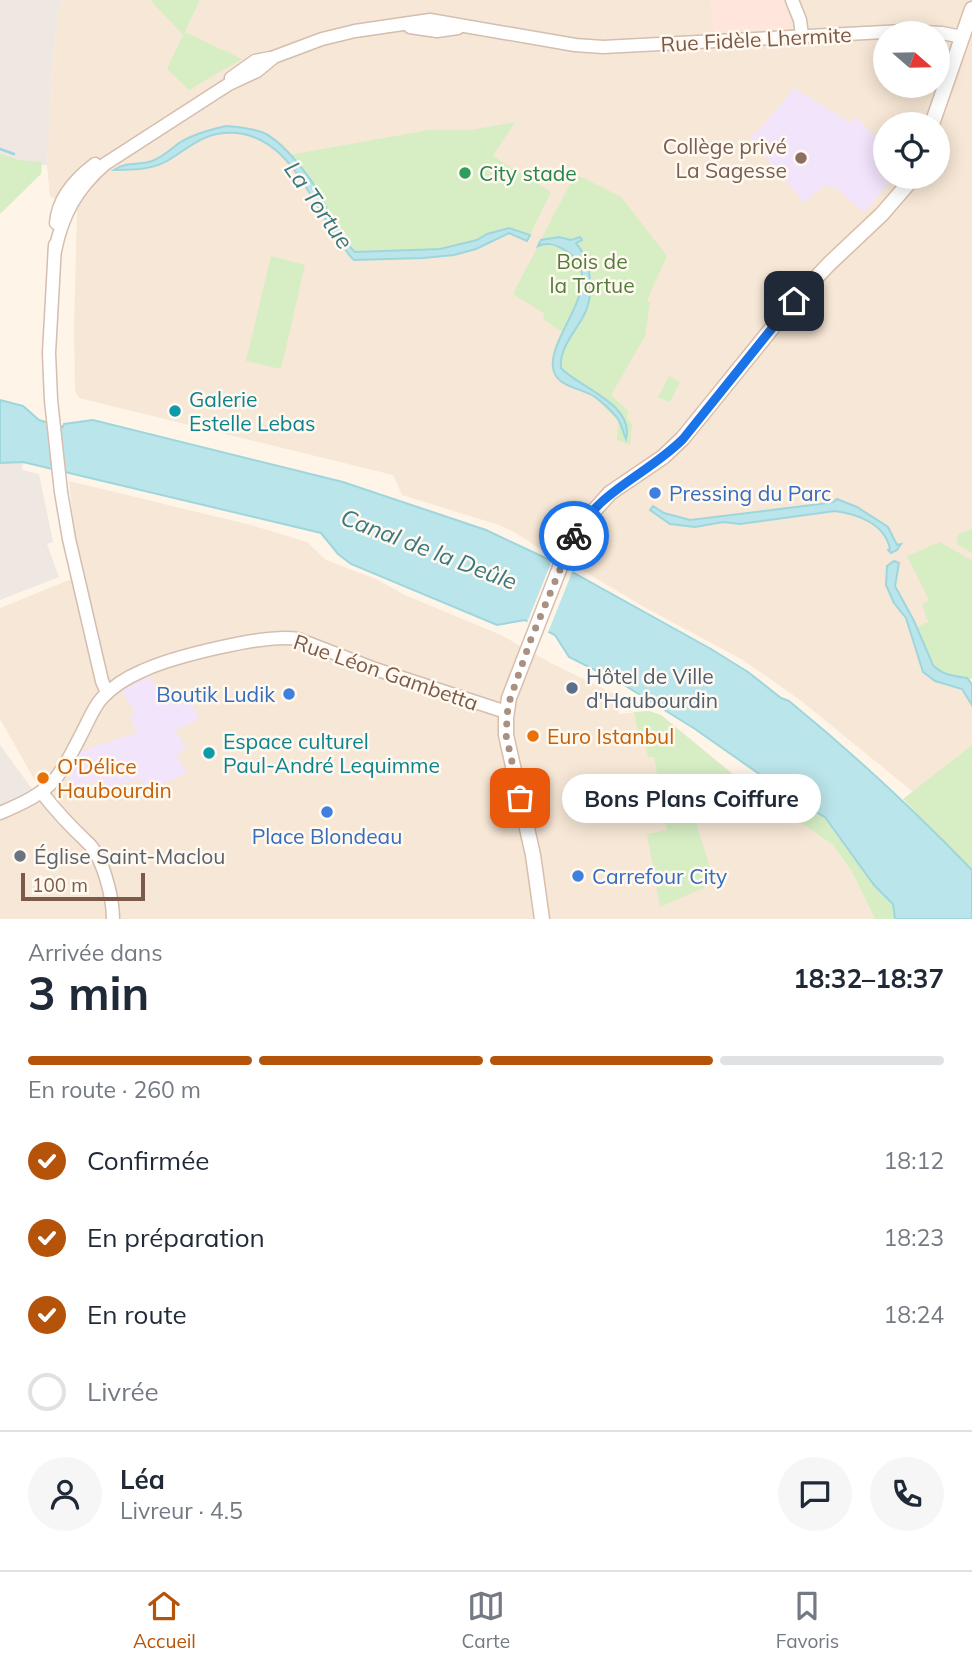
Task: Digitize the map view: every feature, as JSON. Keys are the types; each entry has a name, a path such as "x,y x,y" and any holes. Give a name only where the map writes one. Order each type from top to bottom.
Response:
{"main road":[{"path":"939,112 970,15 972,0"},
{"path":"544,919 529,834 507,742 506,712 513,688 575,534 590,512 610,493 663,457 683,439 775,323 878,212 896,189"},
{"path":"842,251 904,189"}],"street":[{"path":"792,0 800,20 802,35"},
{"name":"Rue Fidèle Lhermite","path":"107,693 78,579 61,492 51,400 49,334 56,216 71,187 84,173 112,152 250,64 338,35 430,20 581,46 634,46 911,31 962,37"},
{"name":"Rue Léon Gambetta","path":"0,813 42,793 64,767 96,707 107,693 128,678 157,665 247,642 290,638 303,640 383,672 506,712"},
{"path":"42,793 95,854 111,894 113,919"}],"shaded area":[{"path":"0,0 63,0 58,13 52,65 47,165 24,164 0,157"},
{"path":"63,0 150,0 183,35 241,59 185,32 200,0 972,0 972,560 940,542 920,667 928,676 947,686 962,689 972,705 972,745 913,792 800,700 743,660 644,607 577,567 551,556 516,533 499,525 402,495 393,475 79,398 75,391 74,327 77,211 50,196 47,165 52,65 58,13"},
{"path":"710,0 782,0 790,20 788,29 713,31"},
{"path":"794,88 851,123 855,117 873,133 873,189 884,189 864,213 835,187 824,186 804,203 750,138"},
{"path":"23,462 22,470 39,474 53,542 47,544 59,577 0,600 0,463"},
{"path":"69,481 251,525 307,542 326,560 376,579 405,595 501,635 616,695 619,714 649,711 661,715 750,788 833,845 852,872 875,919 0,919 0,813 42,793 0,719 0,608 79,576"},
{"path":"150,676 162,702 189,694 199,720 175,730 186,747 177,756 187,773 146,791 140,778 103,790 100,780 73,787 68,771 79,749 84,751 137,733 130,718 135,714 122,690"},
{"path":"0,745 32,789 31,792 0,807"}],"green space":[{"path":"150,0 200,0 185,32 242,59 189,90 167,69 183,35"},
{"path":"515,122 493,156 551,192 530,235 501,229 469,243 448,248 391,253 355,252 316,188 289,155 429,130 471,130"},
{"path":"0,154 19,160 42,162 41,174 0,214"},
{"name":"Bois de la Tortue","path":"575,174 621,197 667,256 647,300 650,303 645,336 611,395 628,411 627,418 632,425 630,445 617,440 618,421 594,396 559,379 554,372 553,358 564,333 543,319 545,314 513,294"},
{"path":"271,256 305,265 281,369 246,361"},
{"path":"669,376 680,382 670,402 658,397"},
{"path":"972,529 972,553 956,541 959,534"},
{"path":"940,542 972,560 972,678 969,680 938,670 925,649 917,627 928,622 922,604 929,600 907,556"},
{"path":"649,711 661,715 749,788 760,774 825,817 874,885 893,904 895,919 875,919 852,872 833,845 750,788 696,823 715,883 660,907 647,834 667,830 654,757 648,757 645,744 639,737 634,712"},
{"path":"972,745 972,870 903,799"}],"water":[{"path":"226,126 264,133 288,152 311,180 340,233 355,252 440,249 477,240 487,234 509,228 530,235 527,241 509,233 476,249 454,255 354,260 329,226 295,170 265,142 246,135 215,134 161,164 141,169 114,170 152,161 190,137"},
{"path":"559,237 571,240 580,237 582,240 576,243 586,260 590,279 587,309 562,354 561,368 614,406 626,427 626,439 621,424 607,407 590,394 561,381 554,372 553,358 574,309 582,276 577,261 563,249 550,244 538,246 541,240"},
{"name":"Canal de la Deûle","path":"0,400 23,406 39,420 63,427 64,424 93,420 343,482 486,530 554,562 711,649 748,672 813,721 883,783 972,870 972,919 895,919 893,904 874,885 825,817 805,806 695,729 621,683 569,657 555,635 525,620 497,625 351,564 338,554 321,533 23,462 0,463"},
{"path":"837,499 857,507 888,527 897,545 901,544 897,550 891,553 888,550 890,549 883,533 869,522 835,511 740,524 723,522 695,527 670,524 650,510 653,506 664,513 690,520 820,504"},
{"path":"894,561 899,563 895,586 933,665 944,673 967,678 972,684 972,705 962,689 935,681 923,672 906,618 894,603 886,585 887,566"}],"pier":[{"path":"553,558 573,570 547,635 526,625"}],"waterway":[{"name":"La Tortue","path":"0,149 14,154"}],"way so far":[{"path":"520,798 506,735 508,705 531,639 574,536"}],"place":[{"name":"Collège privé La Sagesse","path":"801,158"},
{"name":"City stade","path":"465,173"},
{"name":"Galerie Estelle Lebas","path":"175,411"},
{"name":"Pressing du Parc","path":"655,493"},
{"name":"Hôtel de Ville d'Haubourdin","path":"572,688"},
{"name":"Boutik Ludik","path":"289,694"},
{"name":"Euro Istanbul","path":"533,736"},
{"name":"Espace culturel Paul-André Lequimme","path":"209,753"},
{"name":"O'Délice Haubourdin","path":"43,778"},
{"name":"Bons Plans Coiffure","path":"520,798"},
{"name":"Place Blondeau","path":"327,812"},
{"name":"Église Saint-Maclou","path":"20,856"},
{"name":"Carrefour City","path":"578,876"}],"route":[{"path":"574,536 590,512 606,497 663,457 683,439 794,301"}]}
